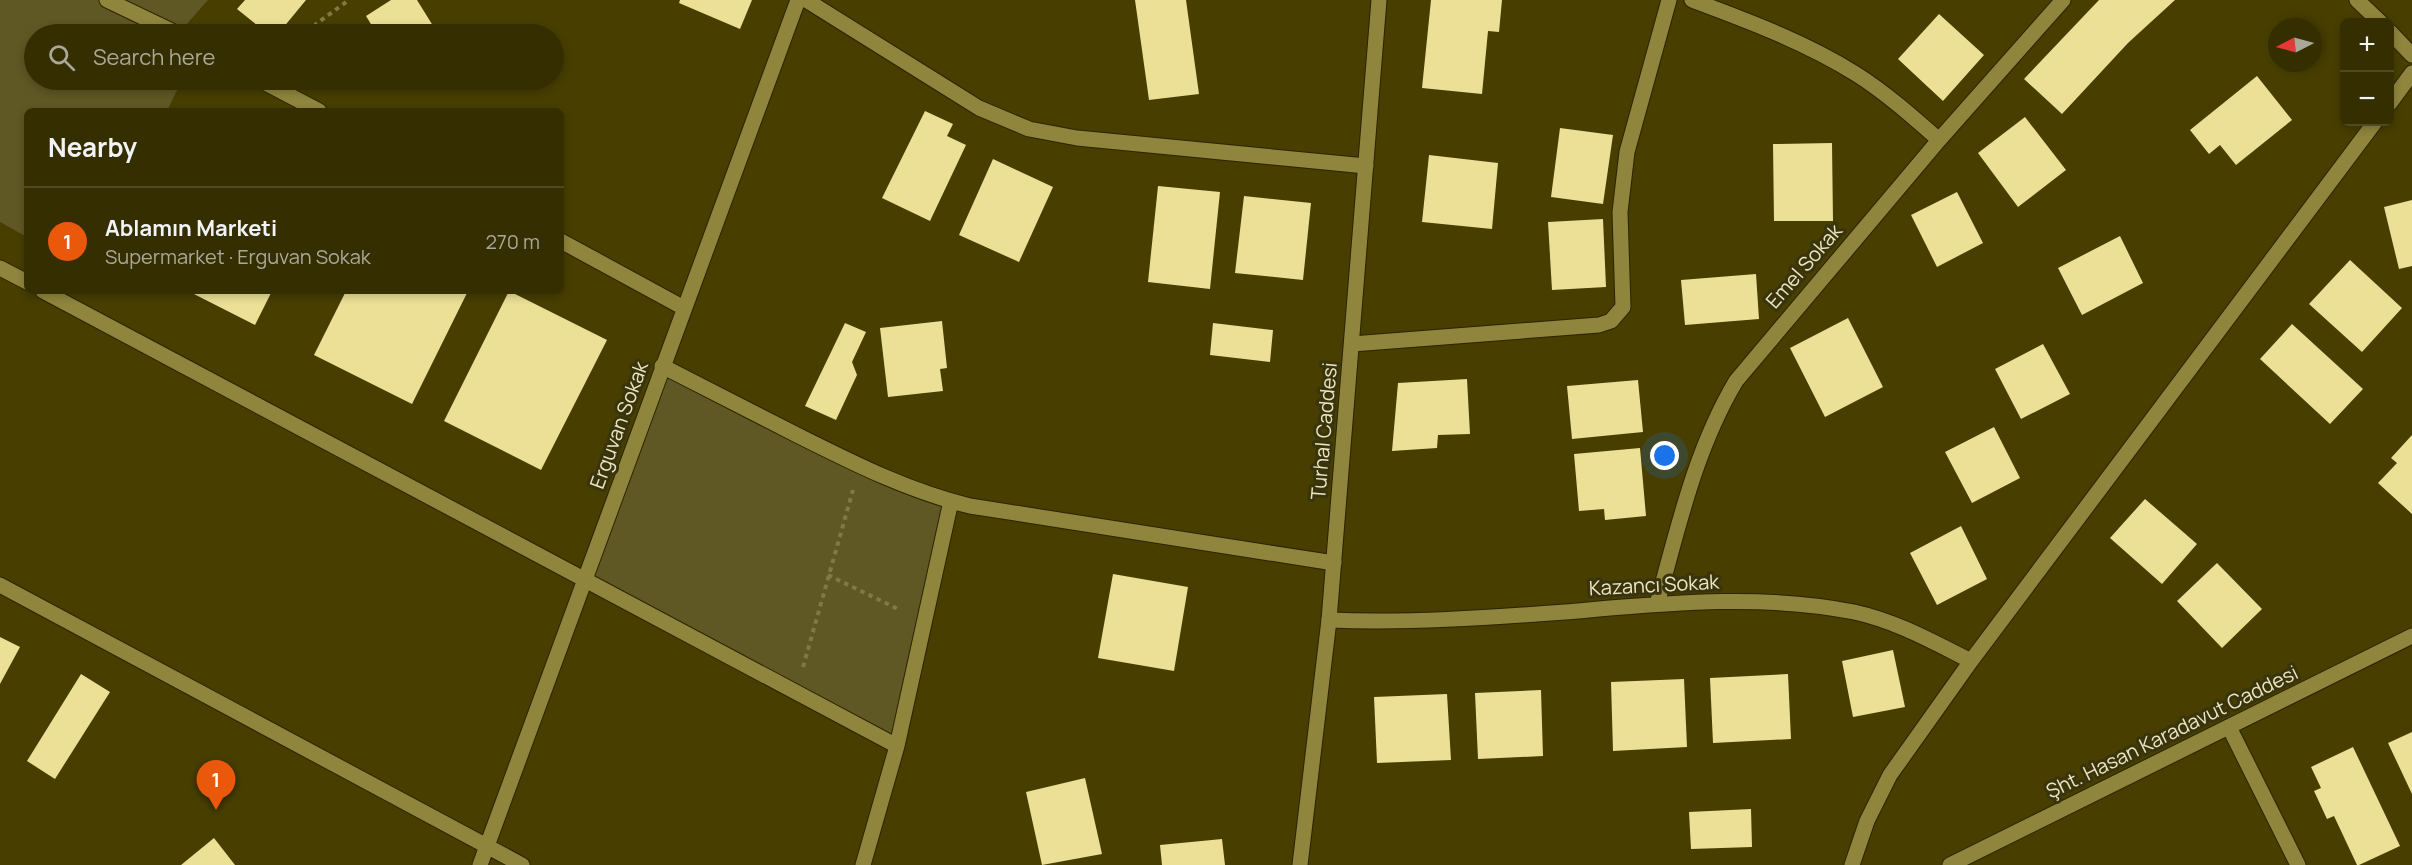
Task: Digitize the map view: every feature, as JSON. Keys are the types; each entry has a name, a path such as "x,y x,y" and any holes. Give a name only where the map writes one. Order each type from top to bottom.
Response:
{"street":[{"path":"107,0 157,24"},
{"name":"Erguvan Sokak","path":"480,865 798,0"},
{"path":"806,0 979,108 1029,129 1077,138 1366,166"},
{"name":"Turhal Caddesi","path":"1300,865 1329,620 1378,0"},
{"path":"1352,344 1599,325 1617,316 1623,307 1620,212 1627,152 1669,0"},
{"path":"1692,0 1768,29 1855,73 1877,88 1940,140"},
{"name":"Emel Sokak","path":"1657,604 1696,463 1709,431 1731,390 1755,355 2063,0"},
{"path":"2357,0 2376,18"},
{"path":"2394,36 2412,55"},
{"path":"2394,98 2412,73"},
{"path":"279,90 313,108"},
{"path":"1852,865 1867,821 1890,775 1971,661 2372,126"},
{"path":"564,244 684,308"},
{"path":"0,268 24,280"},
{"path":"49,294 897,746"},
{"path":"663,366 901,486 951,501 1334,563"},
{"path":"863,865 897,746 951,501"},
{"path":"0,585 522,865"},
{"name":"Kazancı Sokak","path":"1329,620 1393,622 1482,618 1657,604 1765,603 1854,612 1919,634 1971,661"},
{"name":"Şht. Hasan Karadavut Caddesi","path":"1950,865 2412,636"},
{"path":"2229,728 2298,865"}],"path":[{"path":"316,24 349,0"},
{"path":"796,691 859,466"},
{"path":"828,575 924,622"}],"shaded area":[{"path":"0,0 208,0 187,24 24,24 24,90 177,90 168,108 24,108 24,235 0,222"},
{"path":"662,366 951,501 897,746 585,579"}],"building":[{"path":"245,0 306,0 286,24 256,24 237,9"},
{"path":"391,0 417,0 432,24 371,24 366,16"},
{"path":"680,0 752,0 740,29 679,3"},
{"path":"1135,0 1186,0 1199,94 1149,100"},
{"path":"1431,0 1502,0 1499,32 1488,31 1482,94 1422,88"},
{"path":"2099,0 2175,0 2128,43 2062,114 2024,79"},
{"path":"1939,14 1984,55 1943,101 1898,59"},
{"path":"2257,76 2292,120 2236,165 2220,145 2209,154 2190,130"},
{"path":"925,111 953,124 947,136 966,145 930,221 882,198"},
{"path":"2025,117 2066,170 2018,207 1978,153"},
{"path":"1560,128 1613,135 1603,204 1551,197"},
{"path":"1832,143 1833,221 1774,221 1773,144"},
{"path":"1429,155 1498,163 1492,229 1422,222"},
{"path":"993,159 1053,187 1019,262 959,235"},
{"path":"1158,186 1220,192 1210,289 1148,282"},
{"path":"1957,192 1983,243 1937,267 1911,215"},
{"path":"1244,196 1311,203 1303,280 1235,273"},
{"path":"2412,200 2412,266 2399,269 2384,207"},
{"path":"1603,219 1606,287 1552,290 1548,222"},
{"path":"2120,236 2143,283 2082,315 2058,268"},
{"path":"2350,260 2402,308 2362,352 2309,304"},
{"path":"1756,274 1759,319 1685,325 1681,280"},
{"path":"194,294 270,294 255,325"},
{"path":"344,294 467,294 412,404 314,355"},
{"path":"508,294 515,294 607,340 541,470 444,421"},
{"path":"1848,318 1883,387 1825,417 1790,348"},
{"path":"942,321 947,368 940,369 943,391 888,397 880,328"},
{"path":"845,323 866,332 852,362 857,375 836,420 805,406"},
{"path":"1213,323 1273,330 1270,362 1210,355"},
{"path":"2292,324 2363,389 2330,424 2260,359"},
{"path":"2043,344 2070,394 2021,419 1995,369"},
{"path":"1467,379 1470,434 1438,435 1437,448 1392,451 1398,383"},
{"path":"1638,380 1643,432 1572,439 1567,386"},
{"path":"1994,427 2020,478 1972,503 1945,452"},
{"path":"2412,435 2412,514 2378,483 2397,463 2391,458"},
{"path":"1640,448 1646,516 1605,520 1604,509 1579,511 1574,454"},
{"path":"2145,499 2197,544 2162,584 2110,538"},
{"path":"1961,526 1987,579 1937,605 1910,553"},
{"path":"2217,563 2262,609 2222,648 2177,601"},
{"path":"1113,574 1188,587 1174,671 1098,658"},
{"path":"0,637 20,647 0,684"},
{"path":"1893,650 1905,707 1853,717 1842,661"},
{"path":"81,674 110,692 55,779 27,761"},
{"path":"1788,674 1791,739 1713,743 1710,678"},
{"path":"1684,679 1687,747 1613,751 1611,682"},
{"path":"1541,690 1543,756 1478,759 1475,693"},
{"path":"1447,694 1451,760 1377,763 1374,697"},
{"path":"2412,732 2412,794 2388,743"},
{"path":"2353,747 2400,846 2359,865 2334,816 2327,819 2314,791 2321,788 2311,767"},
{"path":"1085,778 1102,854 1042,865 1026,792"},
{"path":"1751,809 1752,847 1691,849 1689,812"},
{"path":"214,838 235,865 181,865"},
{"path":"1222,839 1225,865 1162,865 1160,845"}],"place":[{"name":"Ablamın Marketi","path":"216,810"}]}
